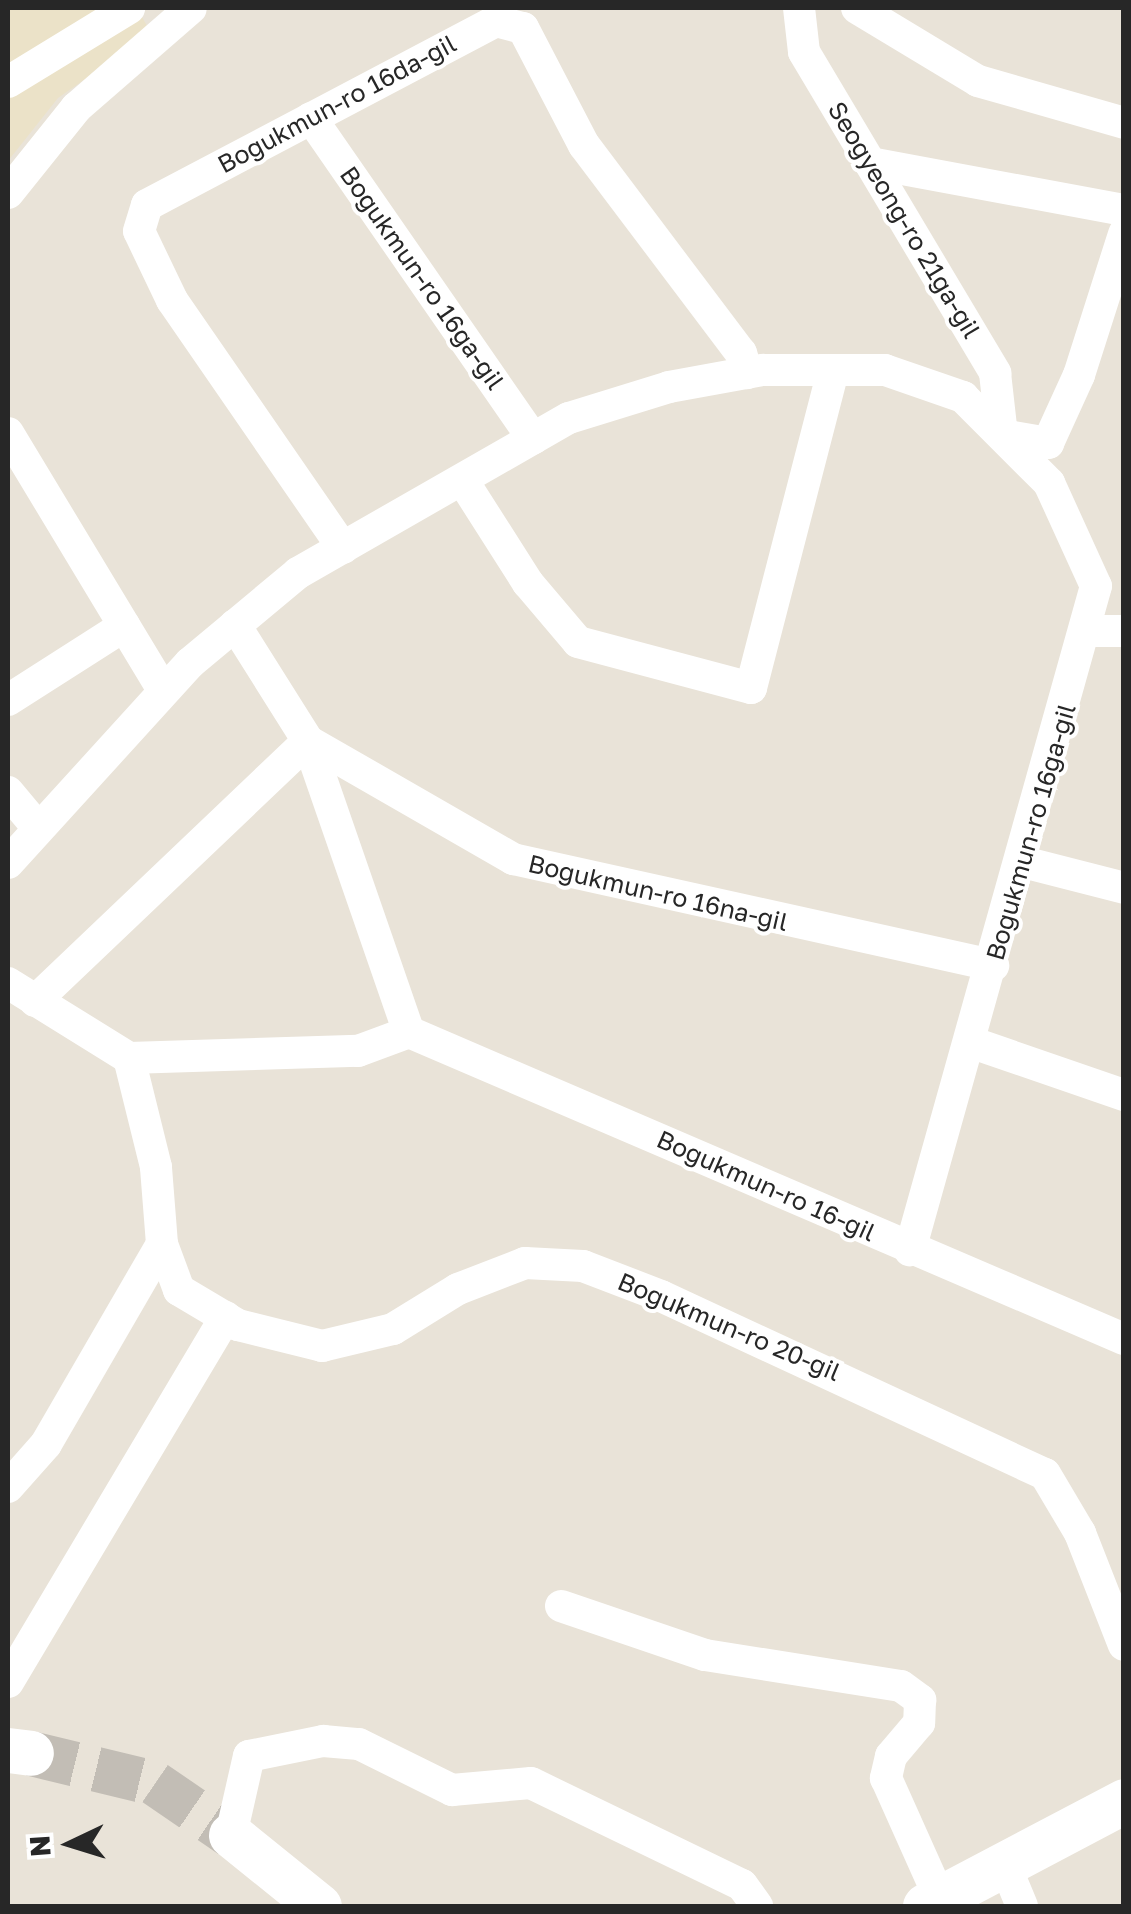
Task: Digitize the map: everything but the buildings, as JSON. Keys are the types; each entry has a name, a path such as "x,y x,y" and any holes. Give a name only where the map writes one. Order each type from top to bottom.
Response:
{"main road":[{"path":"932,1903 1124,1801"},
{"path":"231,1835 319,1906"}],"street":[{"path":"8,82 129,8"},
{"path":"8,193 76,108 190,8"},
{"name":"Seogyeong-ro 21ga-gil","path":"799,8 804,52 994,373 1002,436"},
{"path":"857,8 978,81 1124,123"},
{"name":"Bogukmun-ro 16da-gil","path":"343,548 172,300 138,231 147,205 496,21 523,28 584,145 740,353 747,373"},
{"name":"Bogukmun-ro 16ga-gil","path":"311,118 533,440"},
{"path":"870,163 1124,210"},
{"path":"1002,436 1048,442 1079,376 1124,234"},
{"path":"463,481 528,583 578,642 751,688 834,370"},
{"name":"Bogukmun-ro 16ga-gil","path":"8,863 164,690 298,573 569,418 636,397 747,373 885,370 963,397 1049,482 1096,586 1022,862 910,1250"},
{"path":"8,433 164,690"},
{"path":"8,700 124,626"},
{"path":"235,626 308,741 409,1032 358,1051 129,1058 21,992 308,741"},
{"path":"1086,631 1124,632"},
{"name":"Bogukmun-ro 16na-gil","path":"308,741 513,860 992,965"},
{"path":"8,792 38,828"},
{"path":"1022,862 1124,888"},
{"name":"Bogukmun-ro 16-gil","path":"409,1032 1124,1339"},
{"path":"970,1042 1124,1095"},
{"name":"Bogukmun-ro 20-gil","path":"129,1058 156,1167 162,1244 179,1290 226,1318 322,1346 393,1329 458,1289 525,1263 583,1266 799,1354 1045,1474 1080,1533 1124,1645"},
{"path":"8,1487 46,1444 162,1244"},
{"path":"8,1682 226,1318"},
{"path":"561,1606 705,1655 901,1686 920,1700 919,1724 890,1756 886,1778 932,1903"},
{"path":"231,1835 250,1756 323,1741 359,1744 452,1790 531,1783 742,1885 757,1906"},
{"path":"1004,1865 1022,1906"}],"shaded area":[{"path":"8,8 137,8 151,33 58,98 8,161"}],"tunnel":[{"path":"31,1753 155,1783 231,1835"}]}
